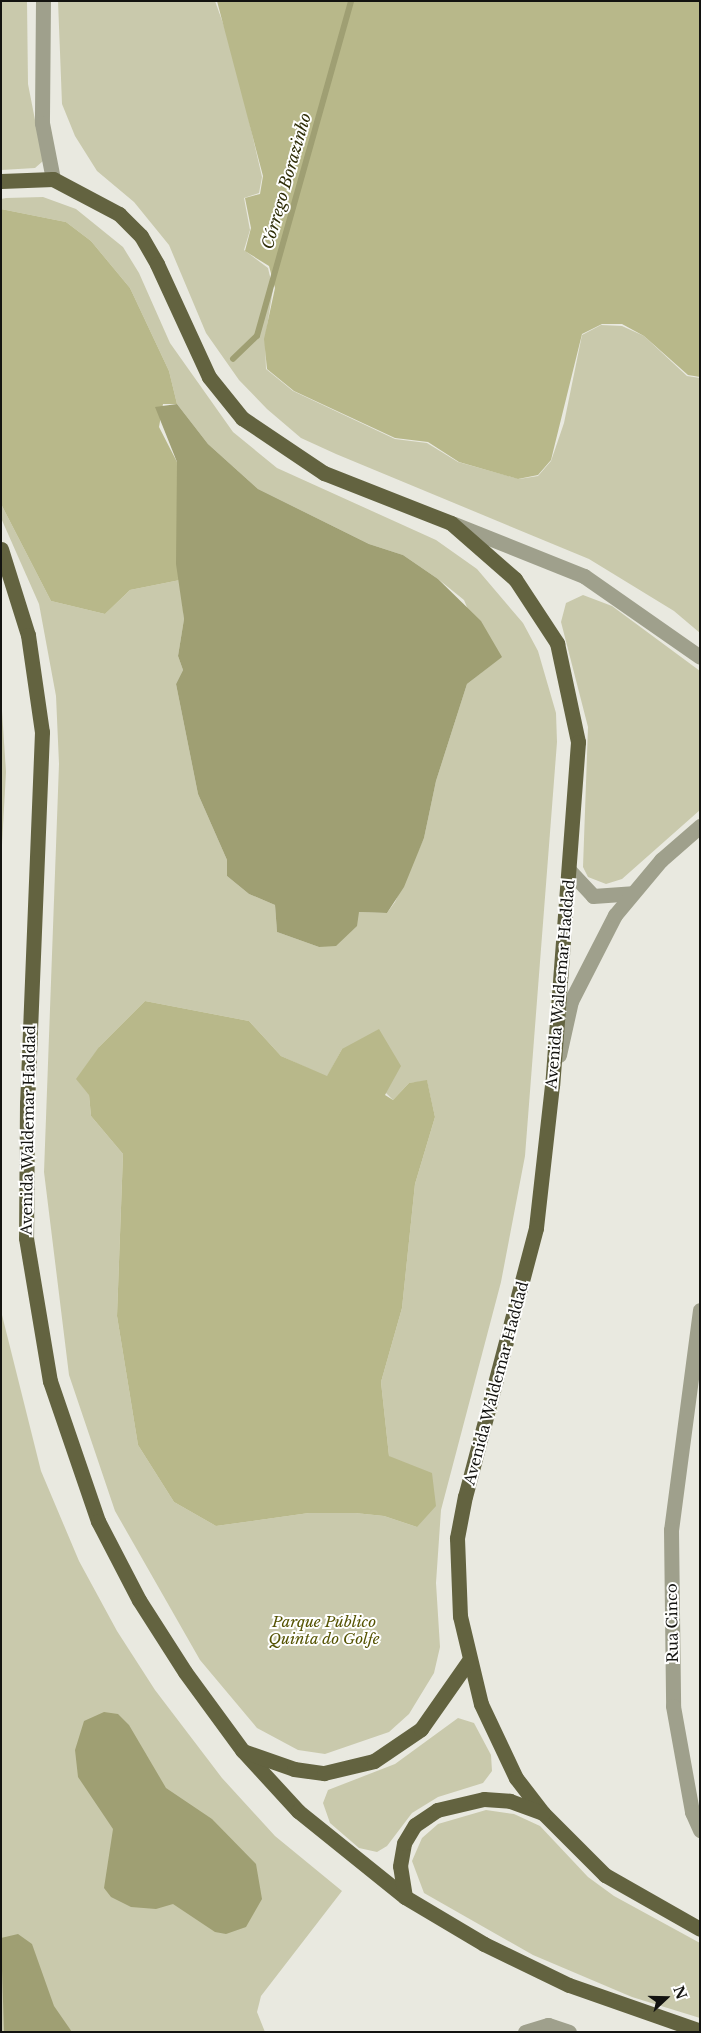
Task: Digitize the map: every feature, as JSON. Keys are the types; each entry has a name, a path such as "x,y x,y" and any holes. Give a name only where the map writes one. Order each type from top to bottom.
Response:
{"main road":[{"name":"Avenida Waldemar Haddad","path":"1,181 53,179 111,209 141,236 209,377 242,418 324,473 450,523 515,579 556,643 578,742 552,1086 536,1228 457,1538 460,1616 468,1662 496,1742 543,1813 605,1875 700,1929"},
{"name":"Avenida Waldemar Haddad","path":"1,549 28,635 42,732 25,1171 26,1238 42,1345 64,1427 98,1521 162,1639 242,1750 298,1811 405,1897 484,1944 569,1985 700,2031"},
{"path":"242,1750 294,1769 324,1773 374,1761 421,1729 468,1662"},
{"path":"405,1897 400,1866 404,1843 415,1825 438,1810 457,1801 484,1799 510,1801 543,1813"}],"street":[{"path":"43,1 42,123 53,179"},
{"path":"450,523 584,576 700,657"},
{"path":"552,1086 571,1001 615,915 632,893 700,826"},
{"path":"569,870 593,896 632,893"},
{"name":"Rua Cinco","path":"700,1310 692,1414 671,1530 673,1706 692,1812 700,1830"},
{"path":"525,2032 548,2025 569,2032"}],"green space":[{"path":"1,1 27,1 28,84 43,161 35,168 1,170"},
{"path":"58,1 215,1 233,51 262,177 259,193 244,198 250,230 244,250 268,268 273,289 265,339 266,369 293,391 395,439 427,443 458,462 519,479 538,476 551,461 564,423 582,335 601,325 622,326 644,336 687,376 700,378 700,633 674,611 589,559 301,438 267,409 239,380 206,333 169,245 134,202 97,171 75,136 62,104"},
{"name":"Parque Público Quinta do Golfe","path":"43,197 76,209 123,247 139,273 170,343 233,432 277,468 436,540 477,569 523,623 538,651 556,713 557,742 525,1156 501,1282 441,1510 436,1583 440,1647 434,1673 409,1714 389,1732 325,1754 298,1750 257,1728 200,1660 115,1511 69,1375 44,1172 59,764 56,696 39,604 1,518 1,504 51,601 105,614 130,590 180,580 184,619 178,656 183,670 176,684 198,794 227,860 227,876 249,894 275,905 277,932 319,947 359,912 387,913 395,902 424,838 436,781 467,684 491,665 464,600 438,579 403,555 369,544 258,489 208,444 177,404 169,371 130,288 91,241 66,222 1,209 1,199","holes":["145,1001 249,1021 281,1056 327,1077 342,1049 393,1100 409,1083 427,1081 435,1117 415,1184 402,1308 381,1382 389,1456 417,1527 384,1516 355,1513 309,1513 216,1526 174,1502 138,1445 117,1316 123,1154 91,1116 89,1095 99,1047"]},
{"path":"583,595 612,606 700,671 700,810 622,879 606,884 588,877 583,867 588,727 561,622 566,603"},
{"path":"1,696 6,772 1,863"},
{"path":"1,1311 41,1471 79,1561 117,1631 155,1690 222,1778 275,1836 342,1891 261,1996 257,2012 265,2032 1,2032"},
{"path":"458,1718 474,1723 491,1755 492,1771 483,1783 438,1797 412,1813 387,1846 377,1852 359,1848 330,1823 323,1803 328,1790 395,1764"},
{"path":"486,1810 514,1814 540,1826 588,1877 614,1896 700,1943 700,2018 632,1997 533,1955 424,1893 412,1861 422,1838 438,1824"}],"shaded area":[{"path":"217,1 700,1 700,377 688,375 644,336 622,324 602,324 582,334 551,460 538,475 518,479 459,462 428,442 395,438 294,391 267,369 264,339 275,288 269,266 245,251 251,228 245,198 260,194 263,176"},
{"path":"1,209 66,222 91,241 130,288 169,371 177,404 163,404 159,427 177,462 180,580 130,590 105,614 51,601 1,504"},
{"path":"177,404 208,444 258,489 369,544 403,555 438,579 481,621 502,657 467,684 436,781 424,838 404,887 387,913 359,912 357,926 336,946 319,947 277,932 275,905 249,894 227,876 227,860 198,794 176,684 183,670 178,656 184,619 176,564 177,462 155,407"},
{"path":"145,1001 249,1021 281,1056 327,1076 342,1049 379,1029 401,1066 385,1095 393,1100 409,1083 427,1080 435,1117 415,1184 402,1308 381,1382 389,1456 432,1473 436,1506 417,1527 384,1516 355,1513 309,1513 216,1526 174,1502 138,1445 117,1316 123,1154 91,1116 89,1095 76,1079 99,1047"},
{"path":"104,1712 118,1714 129,1725 166,1788 212,1819 256,1864 262,1899 246,1927 226,1934 215,1932 173,1904 156,1909 131,1907 111,1897 104,1888 113,1829 78,1777 75,1750 84,1721"},
{"path":"18,1934 32,1944 54,2006 72,2032 4,2032 1,1938"}],"waterway":[{"name":"Córrego Borazinho","path":"233,359 257,336 351,1"}]}
